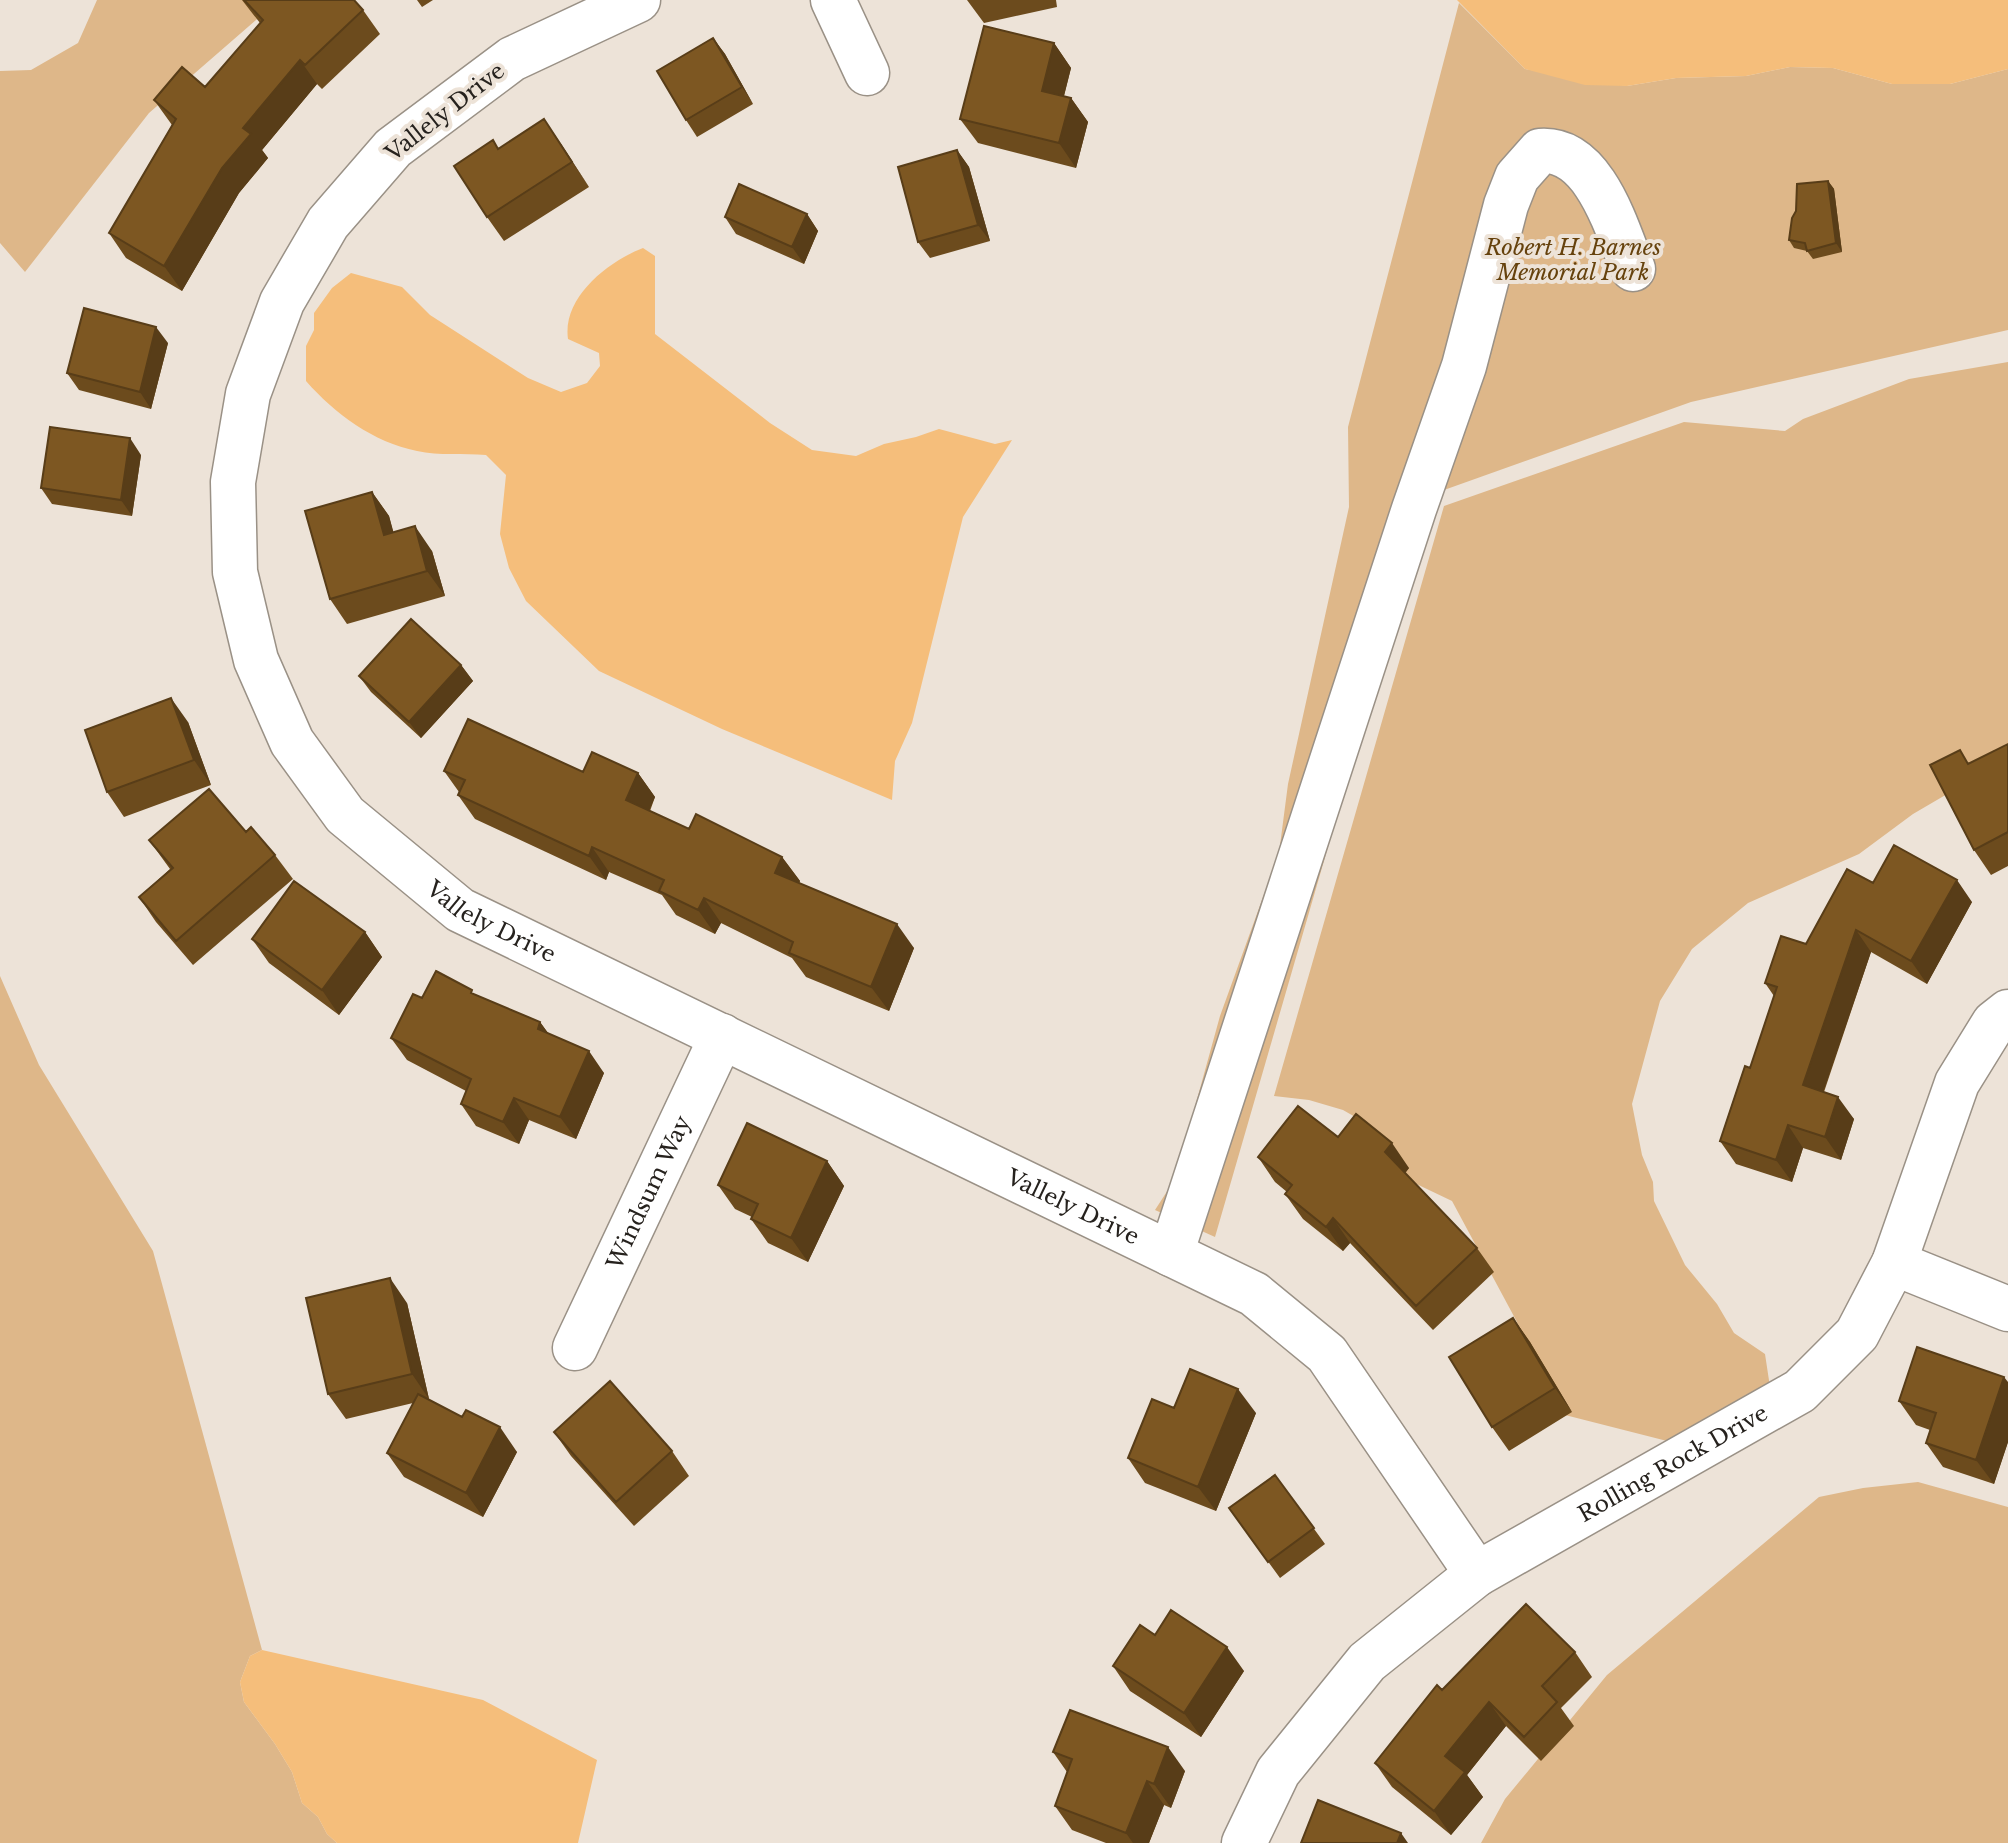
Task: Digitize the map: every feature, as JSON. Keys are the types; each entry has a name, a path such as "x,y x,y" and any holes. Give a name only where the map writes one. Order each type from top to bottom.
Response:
{"street":[{"name":"Vallely Drive","path":"638,0 512,59 393,148 328,223 282,302 248,394 233,482 235,572 256,660 292,742 345,815 460,910 1254,1294 1327,1354 1477,1574"},
{"path":"833,0 867,73"},
{"path":"1171,1254 1414,509 1464,366 1506,205 1517,177 1540,151 1551,150 1573,161 1588,174 1602,192 1633,269"},
{"name":"Rolling Rock Drive","path":"1244,1843 1278,1772 1367,1662 1477,1574 1800,1391 1857,1334 1894,1263 1957,1083 1994,1023 2008,1012"},
{"name":"Windsum Way","path":"575,1348 722,1036"},
{"path":"1894,1263 2008,1309"}],"green space":[{"path":"97,0 279,0 149,113 25,272 0,243 0,71 31,70 78,43"},
{"name":"Robert H. Barnes Memorial Park","path":"1459,3 1525,69 1627,86 1676,78 1746,76 1790,67 1833,68 1892,84 1950,84 2008,69 2008,330 1691,402 1430,495 1215,1237 1155,1210 1175,1179 1220,1016 1279,853 1288,784 1349,507 1348,427"},
{"path":"2008,362 2008,766 1978,776 1913,814 1859,854 1748,903 1692,949 1660,1001 1632,1104 1642,1155 1653,1182 1654,1201 1685,1265 1717,1304 1734,1333 1765,1354 1770,1387 1671,1442 1565,1415 1522,1349 1517,1322 1452,1201 1406,1179 1364,1122 1343,1110 1309,1100 1274,1096 1444,506 1684,422 1785,431 1803,419 1909,379"},
{"path":"0,976 39,1065 153,1251 262,1650 250,1656 240,1682 244,1702 292,1772 302,1803 318,1817 327,1834 337,1843 0,1843"},
{"path":"1918,1482 2008,1507 2008,1843 1481,1843 1505,1799 1607,1675 1819,1497"}],"shaded area":[{"path":"1457,0 2008,0 2008,69 1950,84 1892,84 1833,68 1790,67 1746,76 1676,78 1627,86 1585,85 1525,69"},
{"path":"643,248 655,256 655,334 770,423 812,450 856,456 884,444 939,429 995,444 1012,440 963,517 912,723 895,761 892,800 722,729 599,671 526,601 509,568 500,534 506,475 486,455 425,453 385,441 342,415 306,381 306,346 314,330 314,313 332,288 351,273 402,287 430,315 528,378 561,392 587,383 600,366 599,353 568,339 572,309 580,295 603,271"},
{"path":"262,1650 483,1700 597,1760 578,1843 337,1843 327,1834 318,1817 302,1803 292,1772 244,1702 240,1682 250,1656"}],"building":[{"path":"244,0 354,0 363,10 305,65 300,60 243,128 251,134 222,168 164,266 109,233 176,119 154,100 182,67 205,87 263,20"},
{"path":"984,26 1054,43 1042,91 1071,98 1059,143 960,119"},
{"path":"713,38 742,87 686,120 657,71"},
{"path":"544,119 572,162 487,217 454,166 493,140 498,149"},
{"path":"957,150 978,225 918,242 898,167"},
{"path":"1828,181 1836,243 1807,251 1805,243 1789,240 1796,211 1797,184"},
{"path":"739,184 807,214 792,247 725,217"},
{"path":"84,308 156,327 140,392 67,373"},
{"path":"50,427 130,438 121,500 41,488"},
{"path":"372,492 384,535 415,526 427,571 330,599 305,511"},
{"path":"411,619 461,665 409,722 359,676"},
{"path":"171,698 194,760 107,792 85,730"},
{"path":"468,719 583,772 592,752 638,773 626,800 689,829 696,814 782,857 775,873 897,924 871,987 789,953 793,942 704,898 698,910 659,891 664,880 592,847 589,856 458,795 465,780 444,771"},
{"path":"2008,744 2008,832 1974,850 1930,765 1960,750 1968,764"},
{"path":"209,789 246,832 251,827 275,855 176,941 139,897 173,868 149,840"},
{"path":"1894,845 1957,880 1911,961 1856,930 1803,1085 1838,1097 1825,1137 1788,1125 1776,1160 1720,1141 1745,1066 1750,1068 1777,987 1765,983 1781,936 1806,944 1847,869 1873,883"},
{"path":"294,881 365,932 322,990 252,939"},
{"path":"436,971 472,990 471,993 540,1022 538,1029 589,1051 560,1117 514,1098 503,1122 461,1104 471,1079 391,1038 413,994 422,998"},
{"path":"1298,1106 1338,1137 1356,1114 1392,1143 1385,1152 1477,1248 1416,1306 1333,1218 1326,1227 1285,1194 1292,1185 1258,1157"},
{"path":"747,1123 827,1161 791,1238 751,1219 758,1204 718,1185"},
{"path":"390,1278 412,1374 328,1394 306,1298"},
{"path":"1513,1318 1555,1388 1492,1427 1449,1357"},
{"path":"1917,1347 2004,1377 1976,1460 1926,1443 1936,1413 1899,1401"},
{"path":"1190,1369 1238,1389 1198,1487 1128,1458 1152,1399 1174,1408"},
{"path":"610,1381 672,1451 616,1502 554,1432"},
{"path":"418,1394 462,1417 466,1410 500,1427 466,1493 387,1453"},
{"path":"1275,1475 1314,1528 1268,1562 1229,1508"},
{"path":"1526,1604 1575,1652 1542,1686 1557,1702 1524,1737 1489,1702 1445,1756 1465,1772 1434,1811 1375,1763 1437,1685 1442,1690"},
{"path":"1171,1610 1227,1647 1184,1713 1113,1666 1140,1625 1155,1635"},
{"path":"1070,1710 1168,1747 1154,1784 1147,1781 1126,1833 1055,1806 1072,1759 1053,1752"},
{"path":"1318,1800 1401,1833 1397,1843 1301,1843"}]}
